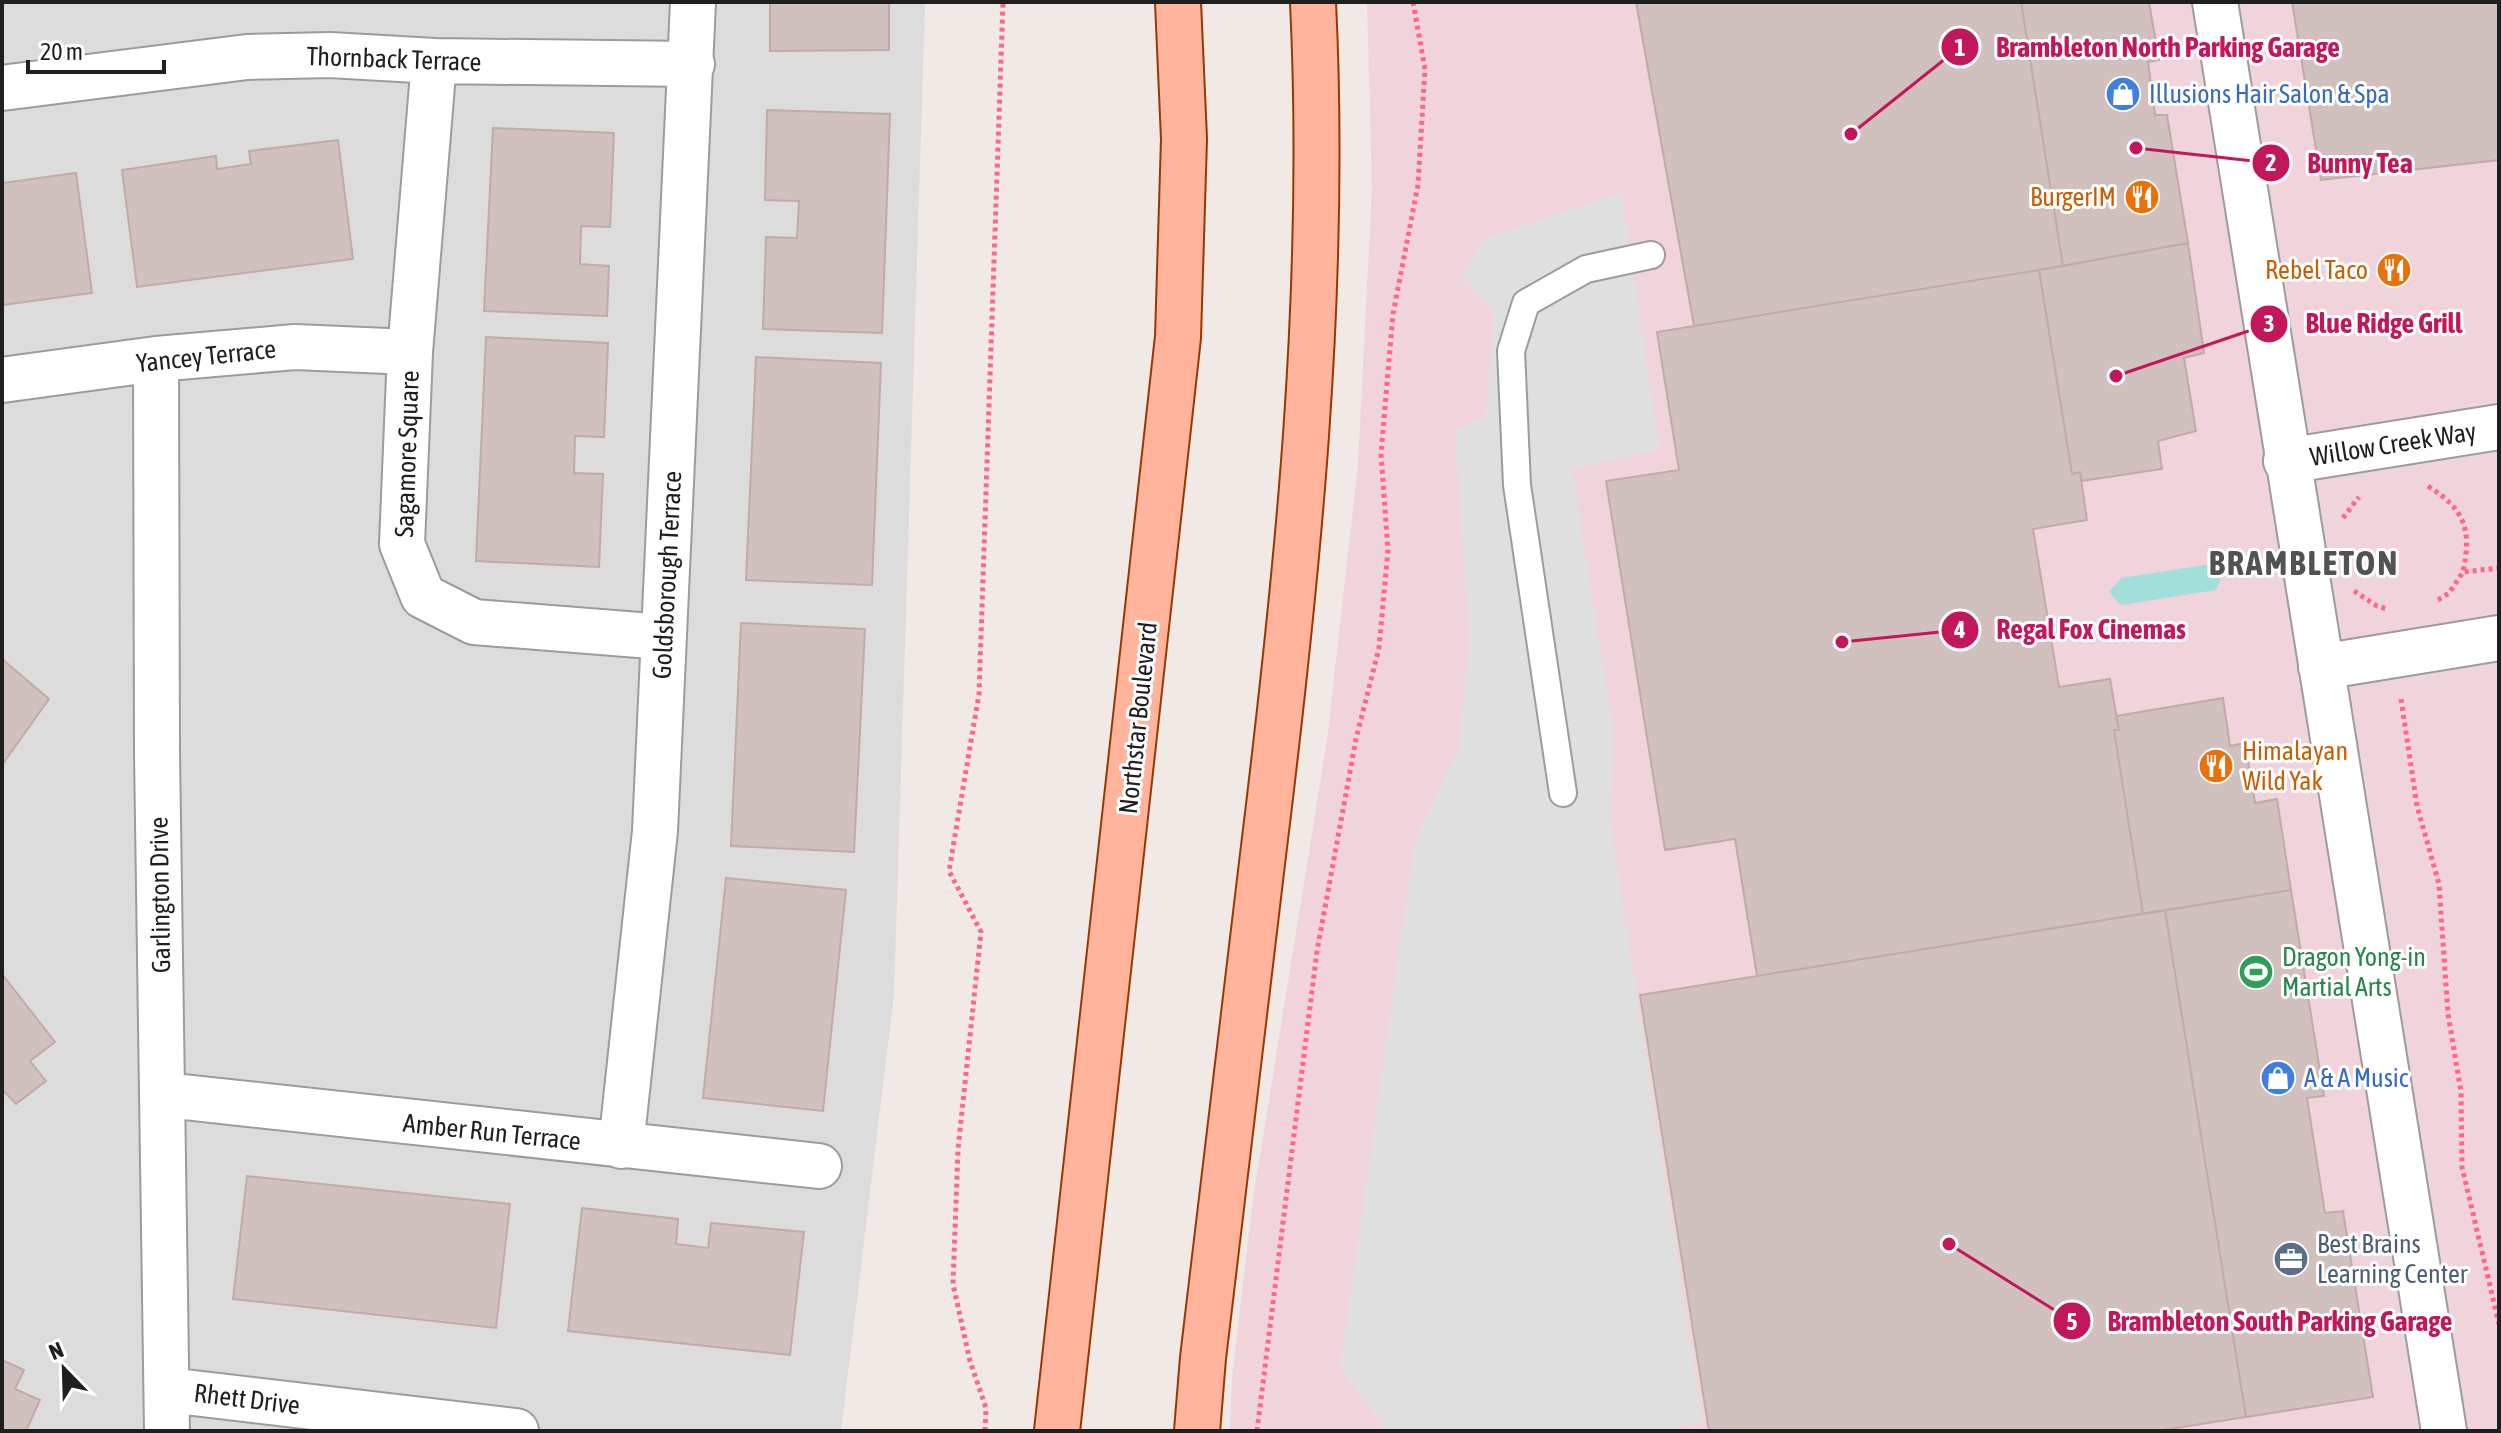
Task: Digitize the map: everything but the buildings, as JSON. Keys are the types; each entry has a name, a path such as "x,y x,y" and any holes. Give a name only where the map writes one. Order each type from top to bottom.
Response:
{"main road":[{"name":"Northstar Boulevard","path":"1057,1431 1178,337 1184,139 1178,2"},
{"path":"1197,1431 1279,723 1308,433 1319,134 1313,2"}],"street":[{"name":"Goldsborough Terrace","path":"621,1146 655,831 693,2"},
{"path":"2215,2 2286,461 2444,1431"},
{"name":"Thornback Terrace","path":"2,88 247,57 330,55 434,61 692,64"},
{"name":"Sagamore Square","path":"434,61 410,352 402,544 423,596 474,622 664,637"},
{"name":"Yancey Terrace","path":"2,380 156,359 295,347 410,352"},
{"name":"Garlington Drive","path":"156,359 157,753 168,1410"},
{"name":"Willow Creek Way","path":"2286,461 2499,427"},
{"path":"2321,667 2499,638"},
{"name":"Amber Run Terrace","path":"165,1095 819,1166"},
{"name":"Rhett Drive","path":"168,1410 516,1431"}],"lane":[{"path":"1563,793 1517,485 1511,351 1526,303 1586,269 1651,255"}],"path":[{"path":"985,1431 986,1408 970,1361 953,1284 958,1149 981,932 949,871 979,694 1003,2"},
{"path":"1257,1431 1317,951 1356,739 1379,648 1388,550 1381,454 1393,314 1418,185 1425,69 1413,2"},
{"path":"2416,483 2428,486 2450,500 2464,522 2468,547 2463,572 2449,593 2427,607"},
{"path":"2339,532 2342,520 2357,499 2368,492"},
{"path":"2463,572 2499,568"},
{"path":"2348,581 2355,592 2390,610 2417,806 2439,884 2448,1014 2461,1092 2462,1167 2499,1324"}],"shaded area":[{"path":"2,2 925,2 894,994 841,1431 2,1431"},
{"path":"1367,2 2499,2 2499,1431 1230,1431 1232,1378 1253,1199 1327,740 1358,465 1372,189"},
{"path":"1621,193 1659,449 1572,469 1613,732 1609,817 1703,1423 1653,1431 1386,1431 1340,1367 1414,844 1459,746 1469,640 1455,431 1486,414 1494,312 1461,276 1486,238"}],"water":[{"path":"2211,564 2222,576 2216,590 2121,605 2109,592 2121,578"}],"place":[{"name":"Illusions Hair Salon & Spa","path":"2123,94"},
{"name":"Brambleton North Parking Garage","path":"1851,134"},
{"name":"Bunny Tea","path":"2136,148"},
{"name":"BurgerIM","path":"2142,197"},
{"name":"Rebel Taco","path":"2394,270"},
{"name":"Blue Ridge Grill","path":"2116,376"},
{"name":"Regal Fox Cinemas","path":"1842,642"},
{"name":"Himalayan Wild Yak","path":"2216,766"},
{"name":"Dragon Yong-in Martial Arts","path":"2256,972"},
{"name":"A & A Music","path":"2278,1078"},
{"name":"Brambleton South Parking Garage","path":"1949,1244"},
{"name":"Best Brains Learning Center","path":"2291,1259"}],"district":[{"name":"BRAMBLETON","path":"2304,563"}]}
